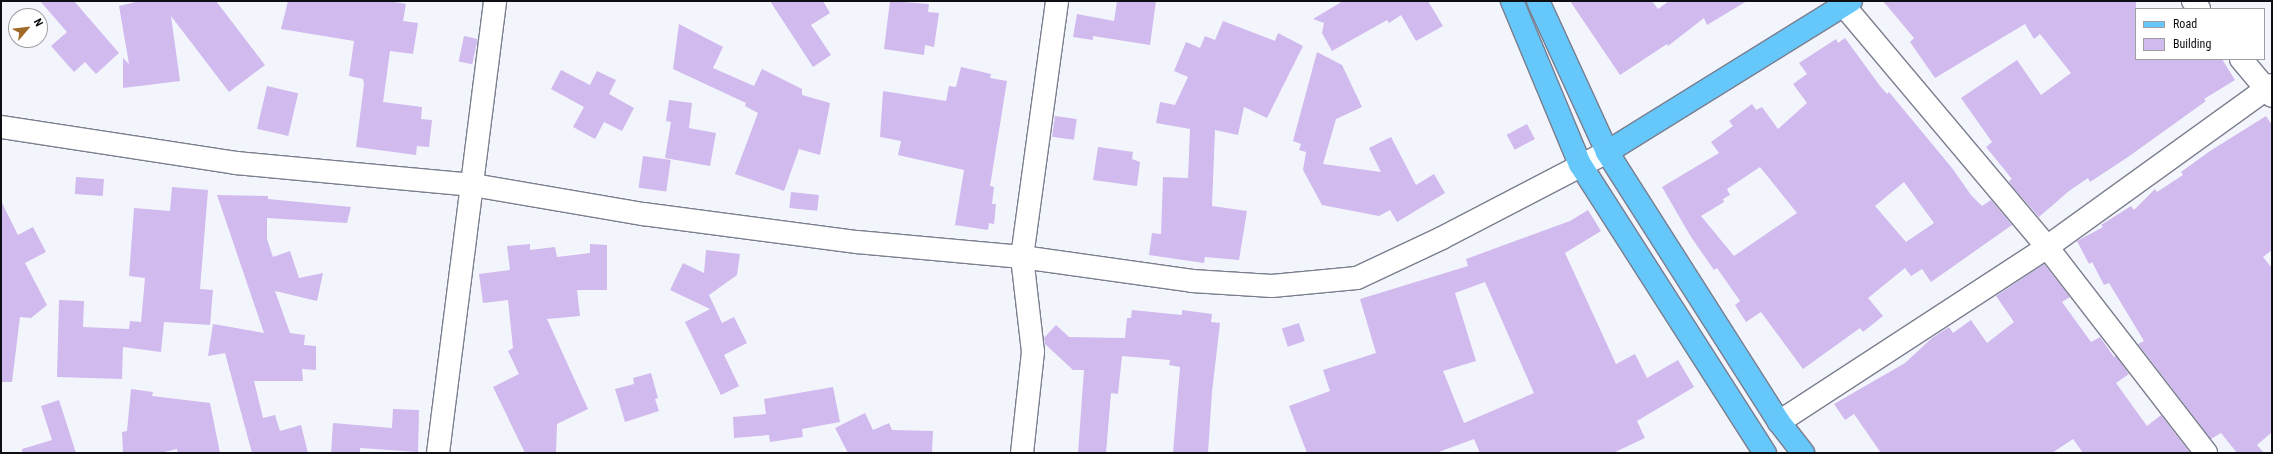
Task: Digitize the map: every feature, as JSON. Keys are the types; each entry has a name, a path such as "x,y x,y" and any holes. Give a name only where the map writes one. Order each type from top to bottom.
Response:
{"main road":[{"path":"1512,1 1580,164 1765,453"},
{"path":"1538,1 1607,152 1779,422 1803,453"},
{"path":"1607,152 1845,3"}],"street":[{"path":"438,453 495,1"},
{"path":"1022,453 1033,352 1022,257 1057,1"},
{"path":"1845,3 2047,247 2206,453"},
{"path":"1779,422 2047,247 2270,90 2242,60"},
{"path":"1,127 236,163 473,185 643,214 857,242 1022,257 1192,281 1272,286 1357,278 1442,238 1580,164 1607,152"}],"building":[{"path":"40,1 74,1 119,53 96,74 85,62 74,72 51,46 67,32 48,10 48,8 46,8"},
{"path":"140,1 216,1 265,65 229,92 171,16 180,81 123,88 123,58 129,64 119,6"},
{"path":"288,1 389,1 406,4 403,21 418,23 413,54 390,51 383,102 422,107 421,119 432,120 429,147 417,146 416,155 356,147 364,84 363,79 349,76 354,41 281,29"},
{"path":"770,1 823,1 830,13 811,25 831,55 813,67"},
{"path":"890,1 929,4 928,12 939,13 934,47 925,45 924,55 884,49"},
{"path":"1117,1 1156,1 1150,45 1093,36 1093,40 1073,37 1077,14 1114,21"},
{"path":"1343,1 1428,1 1443,26 1416,41 1401,15 1389,23 1387,20 1332,51 1322,33 1324,23 1313,19"},
{"path":"1570,1 1652,1 1658,9 1669,1 1747,1 1707,25 1704,18 1668,46 1667,44 1620,75"},
{"path":"1883,1 2136,1 2135,60 2223,60 2235,80 2204,99 2206,101 2128,157 2090,182 2088,178 2069,191 2039,217 2011,185 2009,181 2012,179 1986,147 1992,142 1961,98 2017,60 2041,95 2071,73 2040,34 2034,39 2025,24 1935,78 1910,42 1914,38"},
{"path":"1223,21 1275,41 1278,33 1303,46 1267,118 1244,107 1238,135 1215,130 1212,206 1247,211 1239,260 1205,257 1204,263 1149,255 1152,233 1161,234 1163,177 1188,178 1190,129 1156,123 1160,102 1175,105 1188,77 1174,71 1186,42 1200,48 1205,36 1215,40"},
{"path":"679,24 723,47 713,68 754,86 762,69 802,89 802,95 830,103 820,155 799,149 784,191 735,174 758,113 745,106 746,103 673,69"},
{"path":"464,36 478,39 472,64 459,61"},
{"path":"1845,38 1880,86 1887,94 1889,92 1952,168 1971,195 1982,206 1991,200 2012,225 1931,282 1922,269 1911,276 1905,268 1868,298 1883,316 1863,332 1860,328 1803,369 1761,312 1746,322 1735,305 1740,301 1717,268 1714,270 1691,237 1662,187 1719,153 1711,142 1733,126 1729,121 1752,104 1756,110 1762,107 1778,129 1807,103 1793,84 1807,74 1799,63 1836,39 1838,43","holes":["1760,167 1797,213 1734,256 1701,216 1724,202 1723,199 1730,195 1727,189","1904,182 1934,223 1906,242 1875,206"]},
{"path":"1317,52 1342,65 1362,107 1336,119 1323,164 1381,172 1369,148 1391,137 1416,185 1434,174 1445,193 1397,222 1390,210 1379,216 1322,205 1303,170 1306,152 1299,150 1301,144 1293,141"},
{"path":"961,67 991,74 990,78 1007,81 990,186 994,187 992,204 996,204 994,224 989,223 988,230 955,225 964,170 898,155 901,141 880,137 883,91 946,101 949,86 956,87"},
{"path":"561,70 590,85 597,71 616,80 609,94 634,108 622,131 604,122 595,139 573,127 584,107 551,89"},
{"path":"267,86 298,93 288,136 257,129"},
{"path":"669,100 692,103 689,128 716,133 710,166 665,158 671,122 666,121"},
{"path":"1055,116 1077,119 1074,140 1052,137"},
{"path":"2266,116 2272,125 2272,250 2263,257 2272,268 2272,432 2257,445 2264,453 2237,453 2221,433 2211,439 2138,344 2144,341 2109,283 2104,285 2092,262 2089,264 2077,241 2103,227 2101,225 2131,206 2134,210 2155,189 2157,192 2183,175 2181,172 2210,151"},
{"path":"1527,124 1535,139 1515,150 1507,135"},
{"path":"1098,147 1133,152 1132,159 1140,162 1137,186 1093,180"},
{"path":"643,156 671,160 666,192 639,188"},
{"path":"76,177 104,179 103,196 75,194"},
{"path":"172,187 208,190 200,289 213,290 210,325 164,322 161,352 123,347 122,379 57,377 59,300 84,301 83,327 129,329 130,321 141,322 145,278 129,276 134,208 170,211"},
{"path":"791,192 819,195 817,211 789,208"},
{"path":"217,195 268,196 268,199 351,207 347,223 267,218 267,239 273,257 290,251 299,278 323,273 317,301 275,291 290,333 305,335 304,345 316,346 316,370 302,369 303,381 254,381 263,418 275,415 280,431 301,425 308,453 252,453 225,353 208,356 213,324 264,333"},
{"path":"1,201 18,235 33,227 46,252 25,263 47,305 31,318 20,317 12,382 1,382"},
{"path":"1588,210 1601,231 1565,253 1616,364 1635,354 1647,378 1678,360 1694,387 1637,421 1645,438 1613,453 1480,453 1474,439 1436,453 1307,453 1289,406 1330,391 1323,370 1376,353 1360,299 1468,266 1466,259 1570,221","holes":["1485,282 1534,393 1464,423 1443,371 1476,361 1455,293"]},
{"path":"530,244 530,250 555,247 557,257 590,253 590,244 607,245 607,290 577,290 580,316 547,319 588,409 557,424 556,453 525,453 493,387 519,374 508,351 513,348 508,300 483,303 479,274 510,270 507,246"},
{"path":"706,250 740,254 737,275 709,295 722,323 734,317 747,343 724,355 739,386 721,395 685,322 710,309 670,290 683,263 704,273"},
{"path":"2044,264 2070,297 2062,302 2091,342 2100,337 2114,357 2116,356 2129,374 2116,383 2147,426 2161,415 2190,453 2083,453 2073,439 2052,453 1881,453 1854,414 1845,420 1834,404 1905,363 1932,338 1949,327 1953,333 1971,320 1987,343 2014,322 1996,296"},
{"path":"1132,310 1182,315 1182,310 1212,314 1211,322 1220,323 1212,392 1208,453 1173,453 1180,367 1169,365 1170,360 1122,356 1118,394 1111,393 1106,453 1078,453 1084,370 1073,370 1045,344 1044,338 1056,325 1069,337 1125,338 1127,318 1131,318"},
{"path":"1299,323 1305,341 1288,347 1282,329"},
{"path":"651,373 658,398 655,399 659,411 625,422 615,389 634,384 633,378"},
{"path":"833,387 840,422 802,429 803,437 770,442 769,435 734,438 733,417 766,414 764,399"},
{"path":"131,389 153,392 152,396 210,403 220,453 178,453 177,449 160,453 123,453 122,432 127,431"},
{"path":"59,400 76,453 22,453 22,449 52,440 41,406"},
{"path":"393,409 419,410 418,452 360,448 360,453 331,453 333,423 392,428"},
{"path":"865,413 873,430 889,423 892,430 933,431 932,453 848,453 835,428"}]}
